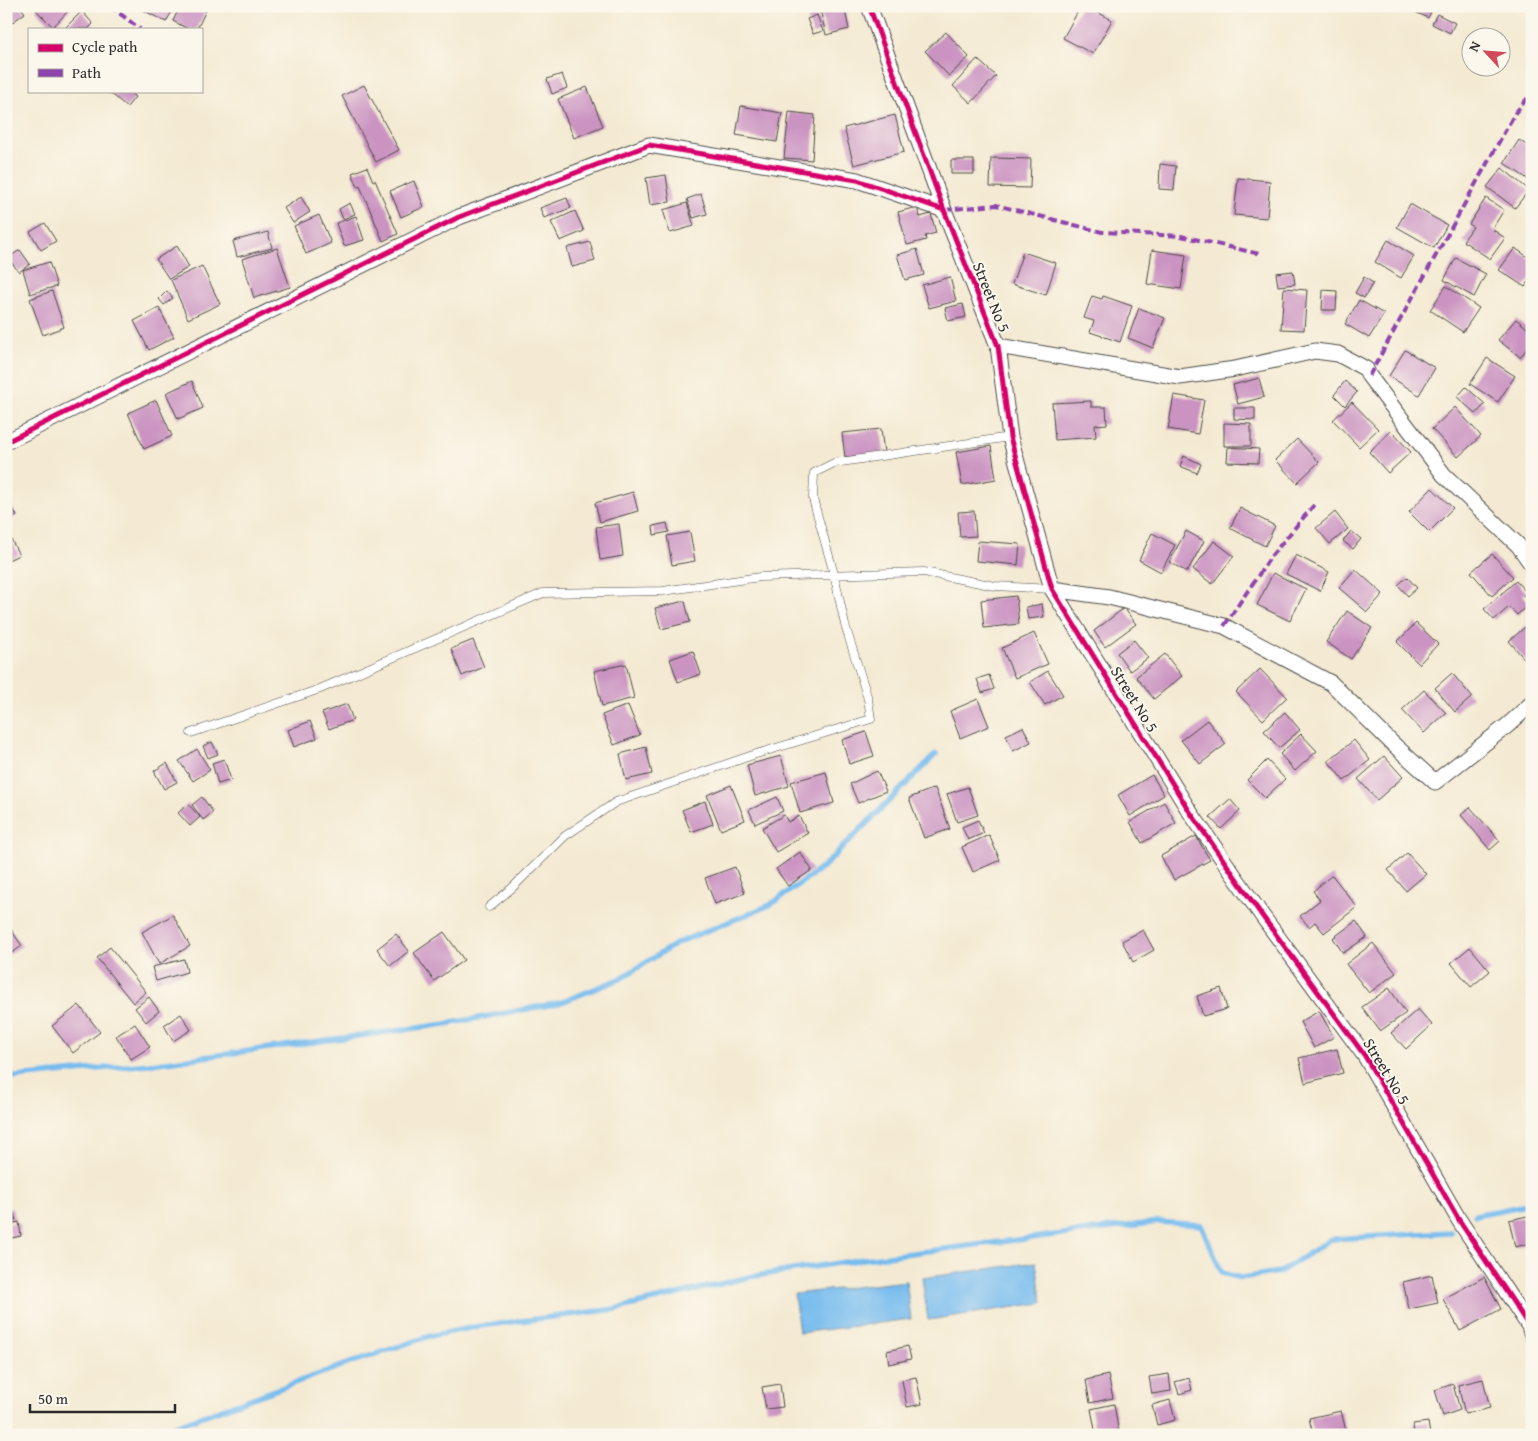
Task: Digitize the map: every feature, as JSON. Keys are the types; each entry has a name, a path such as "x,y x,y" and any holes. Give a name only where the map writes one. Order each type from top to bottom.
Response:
{"street":[{"name":"Street No 5","path":"869,6 944,210 998,346 1010,437 1052,588 1190,812 1263,917 1365,1056 1459,1220 1529,1326 1532,1335"},
{"path":"6,442 459,217 649,145 857,180 944,210"},
{"path":"998,346 1180,377 1235,369 1315,351 1338,354 1366,369 1369,376 1444,475 1518,545 1532,565"},
{"path":"1052,588 1109,597 1224,626 1331,682 1392,743 1435,782 1508,725 1532,702"}],"lane":[{"path":"489,907 512,888 566,836 616,802 871,719 868,698 845,625 834,574 813,499 814,473 834,462 1010,437"},
{"path":"191,733 320,689 543,594 663,592 760,577 924,572 995,586 1052,588"}],"water":[{"path":"1036,1262 1042,1303 928,1320 922,1278"},
{"path":"906,1281 911,1319 799,1333 794,1294"}],"building":[{"path":"6,6 20,6 25,13 6,27"},
{"path":"39,6 73,6 53,27 36,10"},
{"path":"145,6 175,6 166,22 143,10"},
{"path":"180,6 208,6 197,28 186,28 173,21"},
{"path":"831,6 844,6 849,29 826,35 820,9"},
{"path":"1081,6 1086,6 1112,20 1093,54 1063,38"},
{"path":"1413,6 1434,6 1428,18 1411,10"},
{"path":"82,11 93,24 89,28 66,27"},
{"path":"1437,14 1455,23 1450,33 1432,24"},
{"path":"817,15 823,31 813,34 807,19"},
{"path":"946,32 969,57 949,76 925,51"},
{"path":"977,59 996,76 971,103 953,86"},
{"path":"562,74 567,88 552,94 547,79"},
{"path":"364,85 399,150 376,162 342,96"},
{"path":"587,87 603,126 574,138 558,99"},
{"path":"109,92 129,92 135,97 127,107"},
{"path":"741,106 782,113 777,142 736,135"},
{"path":"789,112 815,115 812,160 784,158"},
{"path":"895,115 904,152 854,165 844,128"},
{"path":"1519,140 1532,149 1532,182 1504,163"},
{"path":"991,158 1031,159 1030,188 990,187"},
{"path":"951,160 974,160 974,174 951,174"},
{"path":"1160,164 1176,166 1174,190 1159,189"},
{"path":"367,167 373,181 375,180 398,234 383,241 360,186 358,187 352,173"},
{"path":"1502,168 1529,190 1515,208 1487,187"},
{"path":"666,175 670,202 650,205 646,178"},
{"path":"1238,178 1270,181 1267,218 1234,215"},
{"path":"414,181 424,207 401,217 390,191"},
{"path":"701,194 707,214 693,218 687,199"},
{"path":"301,197 310,212 293,223 284,208"},
{"path":"567,198 571,208 544,218 540,208"},
{"path":"1486,198 1504,210 1492,229 1505,238 1490,259 1463,241 1473,227 1469,224"},
{"path":"350,203 355,214 343,219 339,209"},
{"path":"687,203 694,226 670,233 663,210"},
{"path":"1410,204 1447,225 1434,248 1397,227"},
{"path":"917,207 920,217 931,214 936,233 925,236 926,240 907,245 898,212"},
{"path":"575,211 584,231 560,241 551,222"},
{"path":"319,215 331,243 306,254 294,226"},
{"path":"356,216 364,240 344,246 336,223"},
{"path":"45,223 56,241 41,250 30,232"},
{"path":"268,232 272,248 237,257 233,241"},
{"path":"1388,240 1414,256 1401,278 1375,262"},
{"path":"590,242 595,261 572,267 567,248"},
{"path":"177,246 189,267 169,279 156,259"},
{"path":"277,248 290,287 254,298 242,259"},
{"path":"1515,248 1532,260 1532,277 1525,287 1499,270"},
{"path":"917,249 924,275 905,280 897,255"},
{"path":"20,250 30,264 19,272 8,258"},
{"path":"1152,250 1186,255 1181,289 1147,284"},
{"path":"1023,252 1056,263 1046,295 1012,284"},
{"path":"1456,258 1486,274 1474,297 1444,280"},
{"path":"49,262 57,286 30,294 23,270"},
{"path":"202,266 220,304 188,319 171,280"},
{"path":"1293,271 1295,284 1278,286 1276,273"},
{"path":"950,277 956,301 929,308 922,285"},
{"path":"1364,277 1373,283 1364,298 1355,293"},
{"path":"1446,286 1479,308 1463,332 1430,310"},
{"path":"1284,288 1307,290 1304,330 1281,329"},
{"path":"1323,290 1337,291 1336,310 1322,310"},
{"path":"52,291 64,327 43,335 30,299"},
{"path":"167,291 173,298 164,305 159,299"},
{"path":"1092,296 1102,299 1103,296 1132,306 1120,342 1090,332 1094,321 1084,318"},
{"path":"1359,300 1384,314 1369,338 1345,324"},
{"path":"963,304 966,317 948,321 945,308"},
{"path":"159,308 174,337 149,350 134,321"},
{"path":"1139,308 1165,318 1153,348 1128,338"},
{"path":"1516,319 1532,332 1532,343 1520,357 1498,340"},
{"path":"1405,350 1435,368 1419,395 1389,376"},
{"path":"1487,358 1515,376 1498,402 1470,384"},
{"path":"1259,378 1264,397 1238,404 1233,385"},
{"path":"192,381 203,408 178,419 166,393"},
{"path":"1345,381 1357,392 1345,406 1334,395"},
{"path":"1466,387 1485,404 1476,414 1457,397"},
{"path":"1174,395 1204,400 1198,434 1168,429"},
{"path":"156,400 172,436 144,449 128,413"},
{"path":"1091,401 1091,407 1106,407 1107,424 1095,425 1096,437 1055,440 1052,403"},
{"path":"1352,402 1378,429 1359,447 1333,420"},
{"path":"1455,407 1481,436 1458,457 1432,429"},
{"path":"1234,408 1255,408 1255,420 1234,419"},
{"path":"1224,423 1251,424 1251,446 1224,446"},
{"path":"881,429 884,453 845,457 842,433"},
{"path":"1391,431 1411,452 1388,473 1369,452"},
{"path":"1297,439 1319,462 1297,483 1275,460"},
{"path":"991,446 996,479 962,485 956,452"},
{"path":"1228,447 1259,449 1258,463 1227,462"},
{"path":"1184,456 1201,464 1197,473 1180,466"},
{"path":"1432,488 1453,508 1429,532 1409,512"},
{"path":"633,492 638,511 600,522 595,503"},
{"path":"6,496 17,516 6,521"},
{"path":"1240,508 1275,526 1265,546 1230,528"},
{"path":"974,511 976,536 960,537 958,512"},
{"path":"1335,512 1348,529 1330,544 1316,528"},
{"path":"667,523 669,532 654,535 653,526"},
{"path":"619,524 623,556 600,560 596,527"},
{"path":"6,529 19,555 6,561"},
{"path":"1186,531 1204,541 1187,572 1169,562"},
{"path":"1351,531 1361,539 1353,549 1343,541"},
{"path":"690,532 695,561 672,565 667,536"},
{"path":"1152,533 1175,545 1161,572 1139,560"},
{"path":"978,541 1020,544 1018,565 976,561"},
{"path":"1214,541 1234,556 1212,584 1193,569"},
{"path":"1492,554 1513,577 1492,596 1471,572"},
{"path":"1296,555 1329,572 1320,591 1286,574"},
{"path":"1355,569 1383,594 1367,612 1339,588"},
{"path":"1273,573 1306,589 1290,621 1257,605"},
{"path":"1407,577 1417,588 1408,596 1398,585"},
{"path":"1516,581 1526,592 1523,595 1530,603 1517,615 1509,607 1494,620 1484,609"},
{"path":"1016,596 1019,624 984,628 981,600"},
{"path":"685,601 690,622 661,629 655,608"},
{"path":"1042,604 1044,617 1028,619 1026,607"},
{"path":"1124,608 1136,624 1105,647 1094,631"},
{"path":"1347,611 1372,628 1351,659 1326,642"},
{"path":"1532,621 1532,668 1509,641"},
{"path":"1416,623 1438,644 1419,664 1397,642"},
{"path":"1034,633 1048,664 1015,678 1002,648"},
{"path":"473,640 484,667 462,676 451,649"},
{"path":"1134,640 1148,658 1130,671 1117,653"},
{"path":"693,651 701,674 678,682 670,659"},
{"path":"1165,654 1182,676 1154,699 1136,677"},
{"path":"626,664 634,698 602,706 594,671"},
{"path":"1260,669 1287,697 1263,720 1236,692"},
{"path":"1048,671 1063,695 1045,705 1030,682"},
{"path":"1452,673 1472,697 1455,712 1435,688"},
{"path":"989,675 994,689 982,693 977,679"},
{"path":"1424,690 1446,713 1424,733 1402,710"},
{"path":"978,699 989,726 960,738 950,711"},
{"path":"347,704 353,720 329,729 322,713"},
{"path":"628,705 640,735 614,745 602,715"},
{"path":"1285,712 1300,730 1279,748 1264,731"},
{"path":"1207,720 1226,744 1200,764 1181,740"},
{"path":"310,721 317,738 294,747 288,730"},
{"path":"1023,727 1031,742 1013,751 1006,735"},
{"path":"866,732 874,756 849,764 842,740"},
{"path":"1301,734 1317,751 1295,771 1280,754"},
{"path":"1354,740 1370,760 1344,781 1328,761"},
{"path":"212,742 218,754 208,758 203,746"},
{"path":"646,747 652,774 626,780 620,754"},
{"path":"197,749 210,770 193,781 179,761"},
{"path":"781,756 789,786 755,796 747,765"},
{"path":"1384,756 1403,777 1377,800 1358,779"},
{"path":"224,759 231,780 218,784 212,763"},
{"path":"1267,760 1285,779 1265,798 1247,780"},
{"path":"167,763 177,782 164,789 154,771"},
{"path":"877,771 886,791 858,803 850,784"},
{"path":"826,772 834,803 800,813 791,782"},
{"path":"1152,775 1164,795 1130,816 1118,795"},
{"path":"731,785 745,820 721,830 707,795"},
{"path":"968,787 978,815 957,822 947,794"},
{"path":"935,788 950,829 924,838 909,798"},
{"path":"202,797 213,812 203,820 192,805"},
{"path":"777,797 783,811 755,824 749,810"},
{"path":"1230,799 1240,811 1221,829 1210,817"},
{"path":"705,801 713,824 691,832 682,810"},
{"path":"1164,802 1176,823 1142,843 1130,822"},
{"path":"188,804 200,817 190,826 178,813"},
{"path":"1470,807 1500,841 1490,850 1461,815"},
{"path":"784,815 788,822 799,816 808,833 776,852 762,828"},
{"path":"978,820 984,833 968,840 962,827"},
{"path":"989,835 1000,860 973,872 962,847"},
{"path":"1196,836 1210,860 1174,880 1161,856"},
{"path":"800,852 812,870 788,886 776,869"},
{"path":"1407,853 1426,874 1406,891 1388,870"},
{"path":"735,867 745,893 715,904 705,878"},
{"path":"1332,875 1357,907 1324,933 1315,922 1309,927 1300,916 1320,900 1313,891"},
{"path":"173,915 190,946 159,964 142,932"},
{"path":"1356,921 1367,937 1343,953 1333,938"},
{"path":"6,922 22,946 6,957"},
{"path":"1143,930 1154,950 1133,962 1122,941"},
{"path":"444,932 464,960 434,981 414,953"},
{"path":"396,934 409,951 390,966 377,949"},
{"path":"1373,943 1396,973 1369,993 1346,964"},
{"path":"110,947 146,992 133,1003 97,958"},
{"path":"1470,947 1490,971 1471,987 1451,963"},
{"path":"184,959 187,972 156,981 152,967"},
{"path":"1221,988 1227,1009 1203,1016 1197,996"},
{"path":"1389,988 1406,1013 1380,1031 1362,1007"},
{"path":"149,997 159,1011 146,1022 135,1008"},
{"path":"79,1005 100,1032 73,1053 52,1026"},
{"path":"1418,1009 1432,1025 1406,1049 1391,1033"},
{"path":"1319,1011 1334,1037 1314,1048 1300,1022"},
{"path":"181,1014 191,1030 173,1041 164,1025"},
{"path":"135,1024 150,1047 131,1059 116,1036"},
{"path":"1337,1049 1343,1073 1305,1083 1299,1058"},
{"path":"12,1208 16,1220 6,1222 6,1209"},
{"path":"1532,1215 1532,1243 1515,1247 1509,1220"},
{"path":"19,1222 21,1236 11,1238 8,1224"},
{"path":"1432,1275 1438,1303 1409,1309 1403,1282"},
{"path":"1484,1277 1501,1309 1460,1331 1443,1299"},
{"path":"908,1346 911,1359 889,1364 887,1351"},
{"path":"1169,1374 1171,1391 1152,1394 1149,1377"},
{"path":"1108,1375 1113,1398 1090,1403 1086,1380"},
{"path":"916,1377 922,1404 907,1407 902,1380"},
{"path":"1189,1378 1192,1390 1179,1394 1175,1382"},
{"path":"1483,1379 1490,1408 1465,1414 1458,1385"},
{"path":"780,1384 783,1407 766,1409 762,1387"},
{"path":"1453,1384 1460,1410 1443,1416 1435,1390"},
{"path":"1170,1400 1175,1420 1157,1425 1152,1405"},
{"path":"1114,1404 1119,1434 1096,1435 1091,1409"},
{"path":"1341,1411 1347,1435 1313,1435 1309,1418"},
{"path":"1428,1422 1430,1435 1414,1435 1413,1424"}],"waterway":[{"path":"6,1078 159,1063 446,1024 559,1003 620,979 677,943 770,905 823,867 936,754"},
{"path":"1475,1215 1532,1204"},
{"path":"150,1435 430,1336 480,1326 616,1309 749,1277 864,1259 1159,1222 1201,1225 1222,1273 1241,1278 1280,1272 1331,1239 1451,1232"}],"marked path":[{"path":"110,6 139,28"},
{"path":"1369,376 1515,113 1532,93"},
{"path":"944,210 996,205 1102,232 1181,236 1260,254"},
{"path":"1224,626 1272,555 1314,505"}],"cycle path":[{"path":"869,6 944,210 998,346 1010,437 1052,589 1190,812 1263,917 1365,1056 1459,1220 1529,1326 1532,1335"},
{"path":"6,442 459,217 649,145 857,180 944,210"}]}
